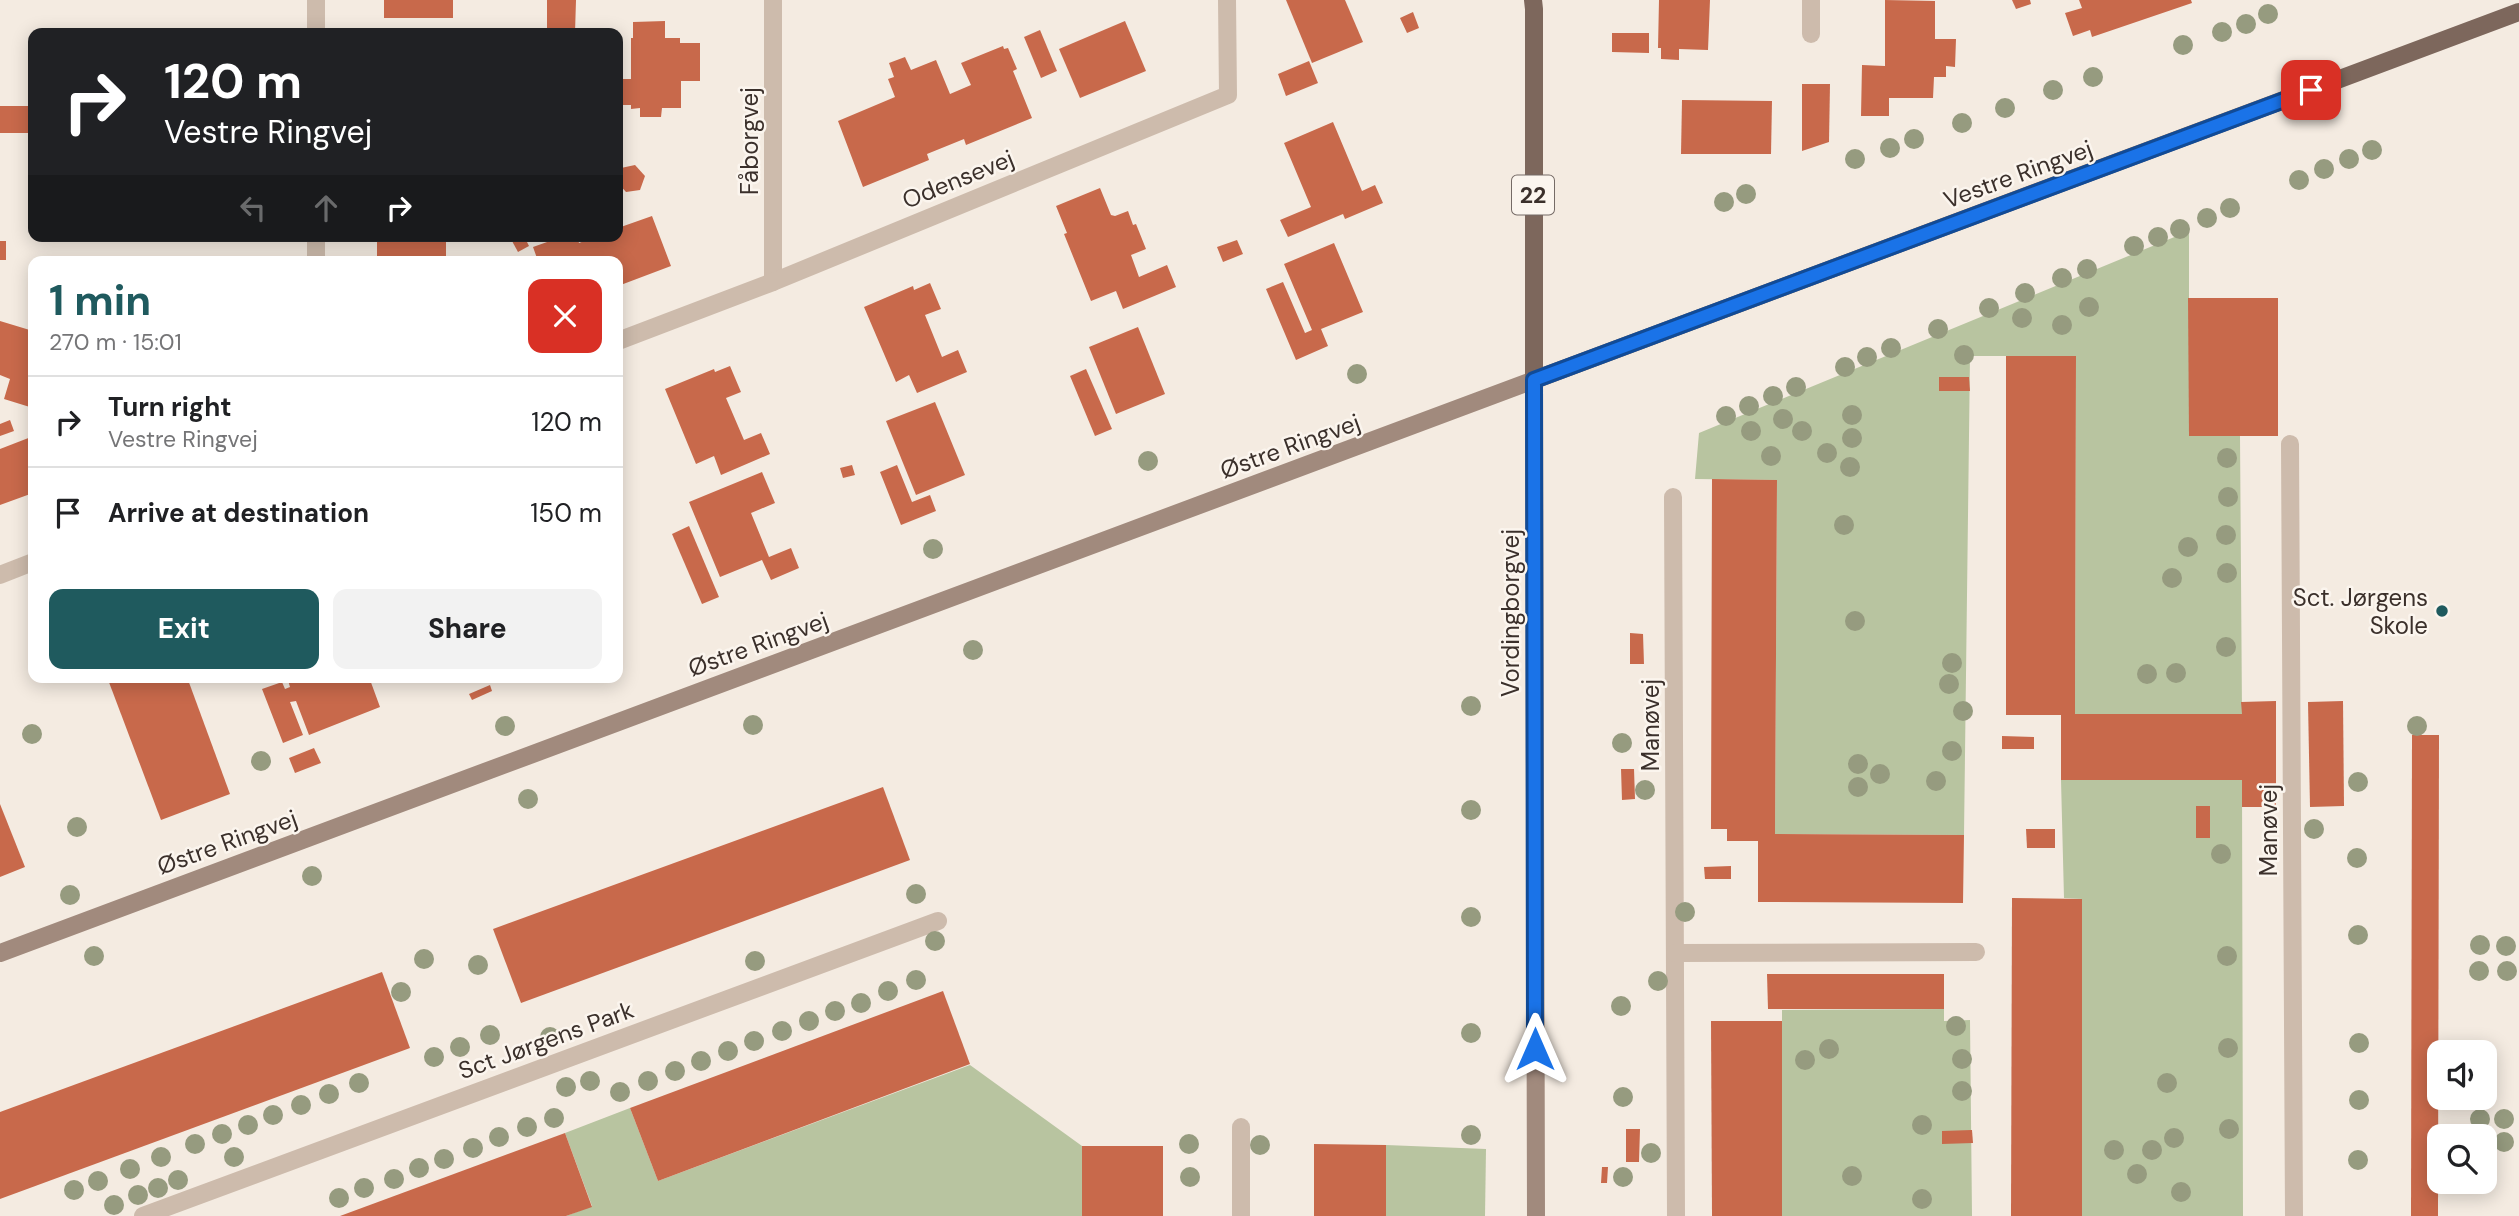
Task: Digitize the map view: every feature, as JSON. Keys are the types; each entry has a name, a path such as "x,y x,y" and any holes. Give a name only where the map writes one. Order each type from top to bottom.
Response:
{"main road":[{"name":"Vordingborgvej","path":"1534,380 1535,3"},
{"name":"Vestre Ringvej","path":"1534,380 2519,12"}],"street":[{"path":"316,0 316,28"},
{"name":"Fåborgvej","path":"773,0 773,282"},
{"name":"Odensevej","path":"623,339 773,282 1228,94 1227,0"},
{"path":"1811,0 1811,34"},
{"name":"Østre Ringvej","path":"0,953 1534,380"},
{"name":"Vordingborgvej","path":"1534,380 1536,1216"},
{"name":"Manøvej","path":"2290,444 2294,1216"},
{"name":"Manøvej","path":"1673,496 1676,1216"},
{"path":"0,575 28,564"},
{"name":"Sct Jørgens Park","path":"143,1216 172,1211 939,921"},
{"path":"1675,953 1976,952"},
{"path":"1241,1127 1241,1216"}],"green space":[{"path":"2189,231 2189,436 2240,436 2242,714 2075,714 2076,356 1970,356 1964,835 1775,834 1777,480 1695,479 1699,433"},
{"path":"2061,780 2242,780 2243,1216 2082,1216 2082,899 2064,898"},
{"path":"1944,1009 1944,1021 1970,1020 1972,1216 1782,1216 1782,1010"},
{"path":"970,1065 1082,1146 1082,1216 566,1216 592,1206 565,1133 630,1108 658,1181"},
{"path":"1386,1145 1486,1149 1485,1216 1386,1216"}],"building":[{"path":"384,0 453,0 453,18 384,18"},
{"path":"547,0 576,0 575,28 547,28"},
{"path":"1286,0 1345,0 1363,42 1312,63"},
{"path":"1659,0 1710,0 1708,50 1679,49 1679,60 1661,59 1661,48 1658,48"},
{"path":"1885,0 1935,1 1935,39 1956,39 1955,67 1946,66 1946,77 1934,77 1933,98 1889,98 1889,116 1861,116 1862,65 1885,66"},
{"path":"2012,0 2030,0 2031,4 2016,9"},
{"path":"2079,0 2191,0 2192,3 2092,37 2090,30 2073,36 2065,13 2082,8"},
{"path":"1413,12 1419,28 1407,33 1400,18"},
{"path":"665,21 665,38 680,38 680,43 700,43 700,81 681,81 681,108 662,108 661,117 640,117 640,108 631,109 631,105 623,105 623,79 631,79 633,22"},
{"path":"1125,21 1146,71 1080,98 1059,49"},
{"path":"1040,30 1057,71 1041,78 1024,37"},
{"path":"1612,33 1649,33 1649,53 1612,52"},
{"path":"1003,46 1004,49 1008,48 1017,69 1013,71 1032,118 966,145 964,139 927,154 929,160 863,187 838,121 895,97 888,79 894,77 889,63 905,57 911,70 936,60 950,94 971,85 961,63"},
{"path":"1309,61 1318,83 1286,96 1278,74"},
{"path":"1802,84 1830,84 1829,142 1802,151"},
{"path":"1682,100 1772,101 1771,154 1681,154"},
{"path":"0,106 28,106 28,133 0,133"},
{"path":"1333,122 1362,191 1375,185 1383,203 1345,219 1343,214 1288,237 1280,220 1311,207 1284,143"},
{"path":"635,165 645,176 640,190 626,192 623,189 623,168"},
{"path":"1100,188 1111,215 1128,211 1133,225 1136,224 1146,249 1131,255 1139,277 1167,265 1176,287 1123,309 1116,291 1091,301 1064,234 1067,233 1056,206"},
{"path":"652,216 671,266 623,284 623,256 536,256 533,247 547,242 623,242 623,226"},
{"path":"1237,240 1243,254 1223,262 1217,247"},
{"path":"0,241 6,241 6,260 0,260"},
{"path":"377,242 446,242 446,256 377,256"},
{"path":"513,242 527,242 529,246 518,252"},
{"path":"1334,243 1363,312 1321,329 1328,346 1296,360 1266,289 1283,282 1305,333 1312,330 1284,264"},
{"path":"930,283 941,309 925,315 942,357 958,350 967,372 917,393 909,375 896,382 864,307 913,286 914,290"},
{"path":"2188,298 2278,298 2278,436 2189,436"},
{"path":"0,321 28,329 28,406 4,399 10,379 0,375"},
{"path":"1138,327 1165,394 1116,414 1089,347"},
{"path":"2006,356 2076,356 2075,714 2242,714 2241,702 2276,701 2276,807 2242,807 2242,780 2061,780 2061,715 2006,715"},
{"path":"730,366 741,392 726,398 744,440 761,433 770,454 721,475 714,456 696,464 665,389 714,369 715,372"},
{"path":"1086,369 1112,429 1095,436 1070,376"},
{"path":"1939,377 1969,377 1970,391 1939,391"},
{"path":"935,402 965,475 916,495 886,421"},
{"path":"10,420 14,431 0,436 0,424"},
{"path":"28,438 28,495 0,505 0,449"},
{"path":"852,465 855,475 843,478 840,468"},
{"path":"897,465 912,502 930,495 936,511 901,525 880,472"},
{"path":"762,472 775,503 751,513 769,557 791,548 799,568 771,580 762,560 720,577 689,502"},
{"path":"1712,479 1777,480 1775,834 1964,835 1963,903 1758,902 1758,841 1727,841 1727,829 1711,829"},
{"path":"689,526 719,597 702,604 672,534"},
{"path":"1630,633 1643,634 1644,664 1630,664"},
{"path":"109,683 189,683 230,794 161,820"},
{"path":"279,683 282,683 285,689 290,687 289,683 371,683 380,707 309,735 296,701 290,702 303,735 283,743 262,689"},
{"path":"490,685 492,691 472,700 469,694"},
{"path":"2343,701 2344,806 2310,807 2308,702"},
{"path":"2412,735 2439,735 2438,1040 2427,1040 2427,1110 2438,1110 2438,1124 2427,1124 2427,1194 2438,1194 2438,1216 2411,1216"},
{"path":"2002,736 2034,737 2034,749 2002,749"},
{"path":"314,748 321,763 295,773 289,758"},
{"path":"1621,769 1634,769 1635,799 1622,800"},
{"path":"883,787 910,860 521,1003 493,929"},
{"path":"0,804 25,867 0,877"},
{"path":"2196,806 2210,806 2210,838 2196,838"},
{"path":"2026,829 2055,829 2055,848 2027,848"},
{"path":"1731,866 1731,879 1705,879 1704,867"},
{"path":"2012,898 2082,899 2082,1216 2011,1216"},
{"path":"382,972 410,1048 0,1199 0,1112"},
{"path":"1767,974 1944,974 1944,1009 1768,1009"},
{"path":"943,991 970,1064 658,1181 630,1108"},
{"path":"1711,1021 1782,1021 1782,1216 1712,1216"},
{"path":"1626,1129 1640,1129 1639,1162 1626,1162"},
{"path":"1972,1130 1973,1143 1942,1144 1942,1131"},
{"path":"565,1133 592,1207 566,1216 340,1216"},
{"path":"1314,1144 1386,1145 1386,1216 1314,1216"},
{"path":"1082,1146 1163,1146 1163,1216 1082,1216"},
{"path":"1602,1167 1608,1167 1607,1183 1601,1183"}],"place":[{"name":"Sct. Jørgens Skole","path":"2442,611"}],"route":[{"path":"1535,1049 1534,380 2311,90"}]}
